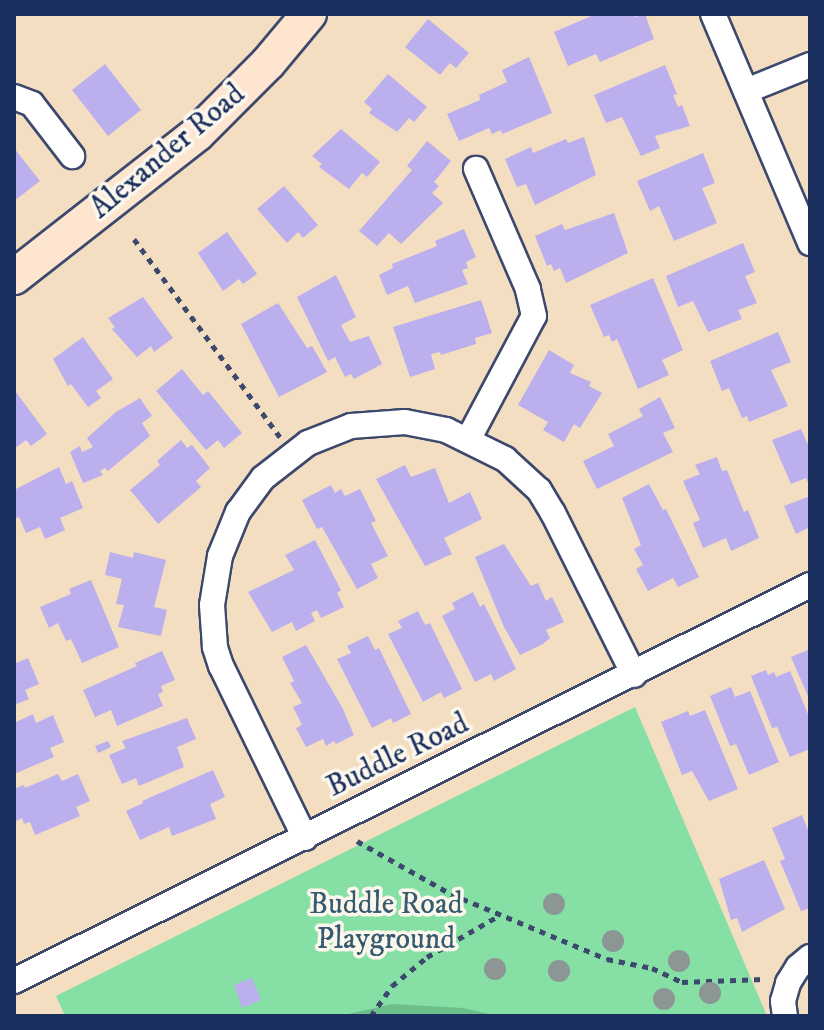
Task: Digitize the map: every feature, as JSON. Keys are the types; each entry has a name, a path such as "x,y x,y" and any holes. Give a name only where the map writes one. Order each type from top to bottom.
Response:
{"street":[{"name":"Alexander Road","path":"14,277 197,134 234,100 309,14"},
{"path":"713,14 810,243"},
{"path":"746,91 810,65"},
{"path":"14,97 32,104 72,156"},
{"path":"469,438 534,316 528,289 476,169"},
{"path":"305,838 228,683 215,647 212,628 217,568 233,523 257,485 292,453 330,433 377,422 427,425 469,438 505,459 539,490 634,675"},
{"name":"Buddle Road","path":"14,981 810,585"},
{"path":"785,1016 783,1001 788,983 798,967 810,957"}],"path":[{"path":"134,239 292,453"},
{"path":"357,841 427,881 607,959 652,968 682,982 770,978"},
{"path":"371,1016 392,986 427,957 500,915"}],"green space":[{"name":"Buddle Road Playground","path":"635,707 767,1016 65,1016 56,996"},
{"path":"392,1004 463,1008 498,1016 340,1016"}],"building":[{"path":"596,14 634,14 635,17 645,14 654,39 600,62 596,54 568,66 554,32"},
{"path":"428,19 469,53 456,68 450,63 440,75 405,47"},
{"path":"529,57 552,113 502,134 501,130 492,134 489,128 459,141 447,114 480,100 479,95 507,82 502,70"},
{"path":"105,64 141,110 108,136 72,90"},
{"path":"665,65 677,94 673,95 678,107 682,105 690,126 655,136 660,148 641,156 622,117 606,123 594,95"},
{"path":"388,74 427,107 414,122 409,118 397,132 369,113 372,109 364,102"},
{"path":"341,129 380,162 367,177 362,173 349,189 319,167 322,164 312,156"},
{"path":"584,137 596,175 535,205 526,184 517,187 505,159 531,147 533,153 566,139 568,143"},
{"path":"427,141 451,161 434,182 439,186 432,193 443,203 401,244 389,233 377,246 359,231 412,170 407,166"},
{"path":"14,148 40,181 14,201"},
{"path":"703,153 715,183 702,188 717,223 674,241 659,206 650,211 637,181"},
{"path":"284,186 318,225 303,238 298,232 287,243 257,209"},
{"path":"614,213 628,253 566,283 560,268 554,271 551,264 547,266 535,236 562,224 565,230"},
{"path":"464,229 476,257 466,262 468,268 462,270 468,284 415,303 408,286 387,295 379,275 393,268 392,264 437,246 435,241"},
{"path":"227,232 257,274 243,284 239,279 223,291 198,253"},
{"path":"743,243 755,272 745,276 757,303 738,310 742,319 708,332 693,301 678,307 666,276"},
{"path":"336,275 356,317 341,325 350,342 369,336 382,364 354,379 351,374 345,377 335,357 328,361 297,297"},
{"path":"653,278 683,350 662,360 669,375 638,389 617,339 612,342 609,335 604,337 590,305"},
{"path":"143,297 173,338 154,352 151,346 137,357 112,329 115,327 108,318"},
{"path":"481,300 492,333 475,338 476,344 441,355 440,352 431,354 435,369 410,377 393,327"},
{"path":"278,303 307,348 312,346 327,372 279,397 241,324"},
{"path":"778,332 791,362 771,370 788,406 749,422 747,416 742,418 729,388 722,391 710,361"},
{"path":"83,337 113,379 96,391 101,398 88,407 71,384 68,386 53,359"},
{"path":"549,350 574,365 570,373 591,382 589,386 602,393 580,428 574,424 564,442 543,430 548,422 518,405"},
{"path":"182,369 203,395 208,391 242,433 224,448 218,440 206,450 156,391"},
{"path":"16,392 47,434 31,446 26,440 14,449"},
{"path":"660,397 675,428 663,433 673,452 597,489 583,461 614,446 608,434 643,416 639,409"},
{"path":"140,398 152,416 142,423 150,436 108,471 105,468 100,471 103,475 83,483 70,452 80,446 82,452 93,447 87,438 116,412"},
{"path":"801,429 810,449 810,487 806,478 791,484 772,440"},
{"path":"181,440 187,448 192,445 210,468 196,481 201,487 158,524 130,490 160,465 157,461"},
{"path":"717,457 722,471 727,470 744,512 748,510 759,538 731,551 726,538 703,548 693,523 700,520 683,481 700,474 695,465"},
{"path":"405,465 411,477 435,468 449,503 470,492 482,519 444,538 452,554 425,566 376,479"},
{"path":"59,467 66,484 72,481 83,508 60,518 65,530 45,539 40,527 26,533 19,517 14,519 14,490"},
{"path":"649,484 663,510 666,509 699,577 678,587 673,578 648,591 636,569 643,565 634,549 641,545 622,498"},
{"path":"331,485 335,493 341,489 345,496 360,489 376,521 371,523 388,556 371,564 378,578 357,589 322,527 317,529 302,500"},
{"path":"810,496 810,527 796,534 784,506"},
{"path":"315,540 341,590 337,593 344,607 321,618 317,610 311,613 315,621 296,631 292,622 272,632 248,592 294,570 285,555"},
{"path":"504,544 531,586 538,583 546,601 552,597 564,622 546,630 550,638 543,644 520,655 504,627 475,557"},
{"path":"110,552 133,558 134,552 166,560 154,607 167,610 161,636 118,627 124,605 116,604 122,579 105,575"},
{"path":"91,580 119,647 82,663 71,639 66,641 58,623 49,628 40,607 71,594 69,589"},
{"path":"473,592 480,607 484,604 516,669 494,681 491,674 475,682 442,616 455,609 452,603"},
{"path":"418,611 425,625 430,623 462,689 444,698 441,692 423,702 388,634 402,628 398,621"},
{"path":"368,636 375,650 379,648 411,714 393,723 391,718 372,728 337,659 351,653 347,646"},
{"path":"306,645 343,709 354,735 336,744 334,741 326,746 323,739 306,747 296,728 302,725 293,707 302,703 290,683 294,681 282,657"},
{"path":"810,649 810,701 791,657"},
{"path":"162,651 175,680 161,686 163,692 158,694 163,706 117,726 111,710 95,717 83,690"},
{"path":"28,658 39,684 25,690 29,699 14,705 14,664"},
{"path":"766,670 768,675 774,672 776,677 790,671 810,719 810,749 790,757 777,727 772,728 751,676"},
{"path":"731,687 735,697 750,691 779,762 749,775 736,744 730,746 710,696"},
{"path":"705,710 738,789 709,801 692,771 682,775 661,722 688,711 690,716"},
{"path":"33,714 36,723 53,715 64,742 50,748 54,757 14,774 14,723"},
{"path":"187,718 196,739 177,747 184,767 139,786 136,778 122,784 109,755 126,748 122,741"},
{"path":"108,741 111,747 98,753 95,746"},
{"path":"213,770 225,797 210,804 216,819 172,836 169,827 140,840 126,811"},
{"path":"58,774 62,781 78,774 90,801 76,807 80,816 35,835 30,822 24,824 22,818 14,822 14,789 24,785 25,788"},
{"path":"802,815 810,835 810,908 801,911 780,861 785,859 772,828"},
{"path":"764,860 785,909 742,932 737,918 731,920 719,879"},
{"path":"252,978 261,1000 242,1008 234,985"}]}
